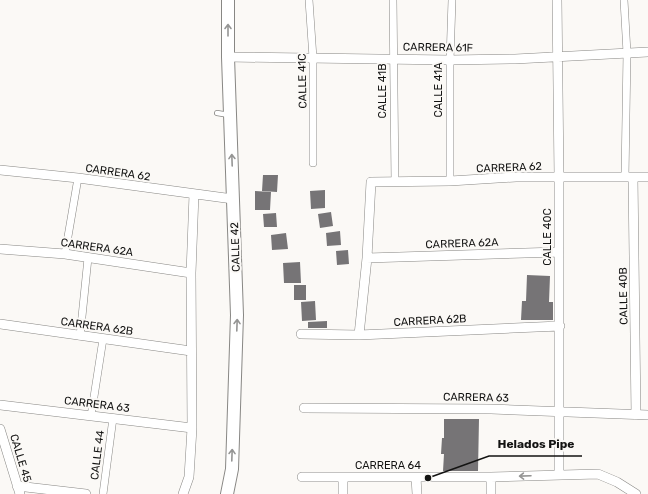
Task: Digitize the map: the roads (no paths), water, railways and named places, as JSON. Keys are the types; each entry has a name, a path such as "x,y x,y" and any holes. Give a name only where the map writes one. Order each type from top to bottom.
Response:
{"street":[{"name":"CALLE 42","path":"227,494 232,469 237,315 228,58 228,0"},
{"name":"CALLE 41C","path":"309,0 313,58 313,163"},
{"name":"CALLE 41B","path":"393,0 395,182"},
{"name":"CALLE 41A","path":"450,181 450,60 452,0"},
{"name":"CALLE 40C","path":"557,0 559,177 558,252 560,326 559,474"},
{"name":"CALLE 40B","path":"624,0 627,53 636,415"},
{"name":"CARRERA 61F","path":"228,58 394,58 450,60 515,59 648,52"},
{"name":"CARRERA 62","path":"0,170 78,178 233,199"},
{"name":"CARRERA 62","path":"366,258 371,182 450,181 516,177 648,177"},
{"path":"65,254 78,178"},
{"path":"183,494 189,477 192,428 191,273 194,194"},
{"name":"CARRERA 62A","path":"0,248 65,254 191,273"},
{"name":"CARRERA 62A","path":"366,258 558,252"},
{"path":"80,336 88,258"},
{"path":"360,335 366,258"},
{"name":"CARRERA 62B","path":"0,324 191,351"},
{"name":"CARRERA 62B","path":"301,334 360,335 560,326"},
{"name":"CALLE 44","path":"91,416 103,339"},
{"name":"CARRERA 63","path":"0,404 192,428"},
{"name":"CARRERA 63","path":"304,408 491,409 648,415"},
{"name":"CALLE 44","path":"103,494 113,418"},
{"name":"CALLE 45","path":"0,429 18,490"},
{"name":"CARRERA 64","path":"302,477 491,477 598,474 617,482 636,494"},
{"path":"343,477 343,494"},
{"path":"416,477 416,494"},
{"path":"491,477 491,494"},
{"path":"18,490 86,494"}],"lane":[{"path":"217,113 230,115"}],"place":[{"name":"Helados Pipe","path":"428,478"}]}
